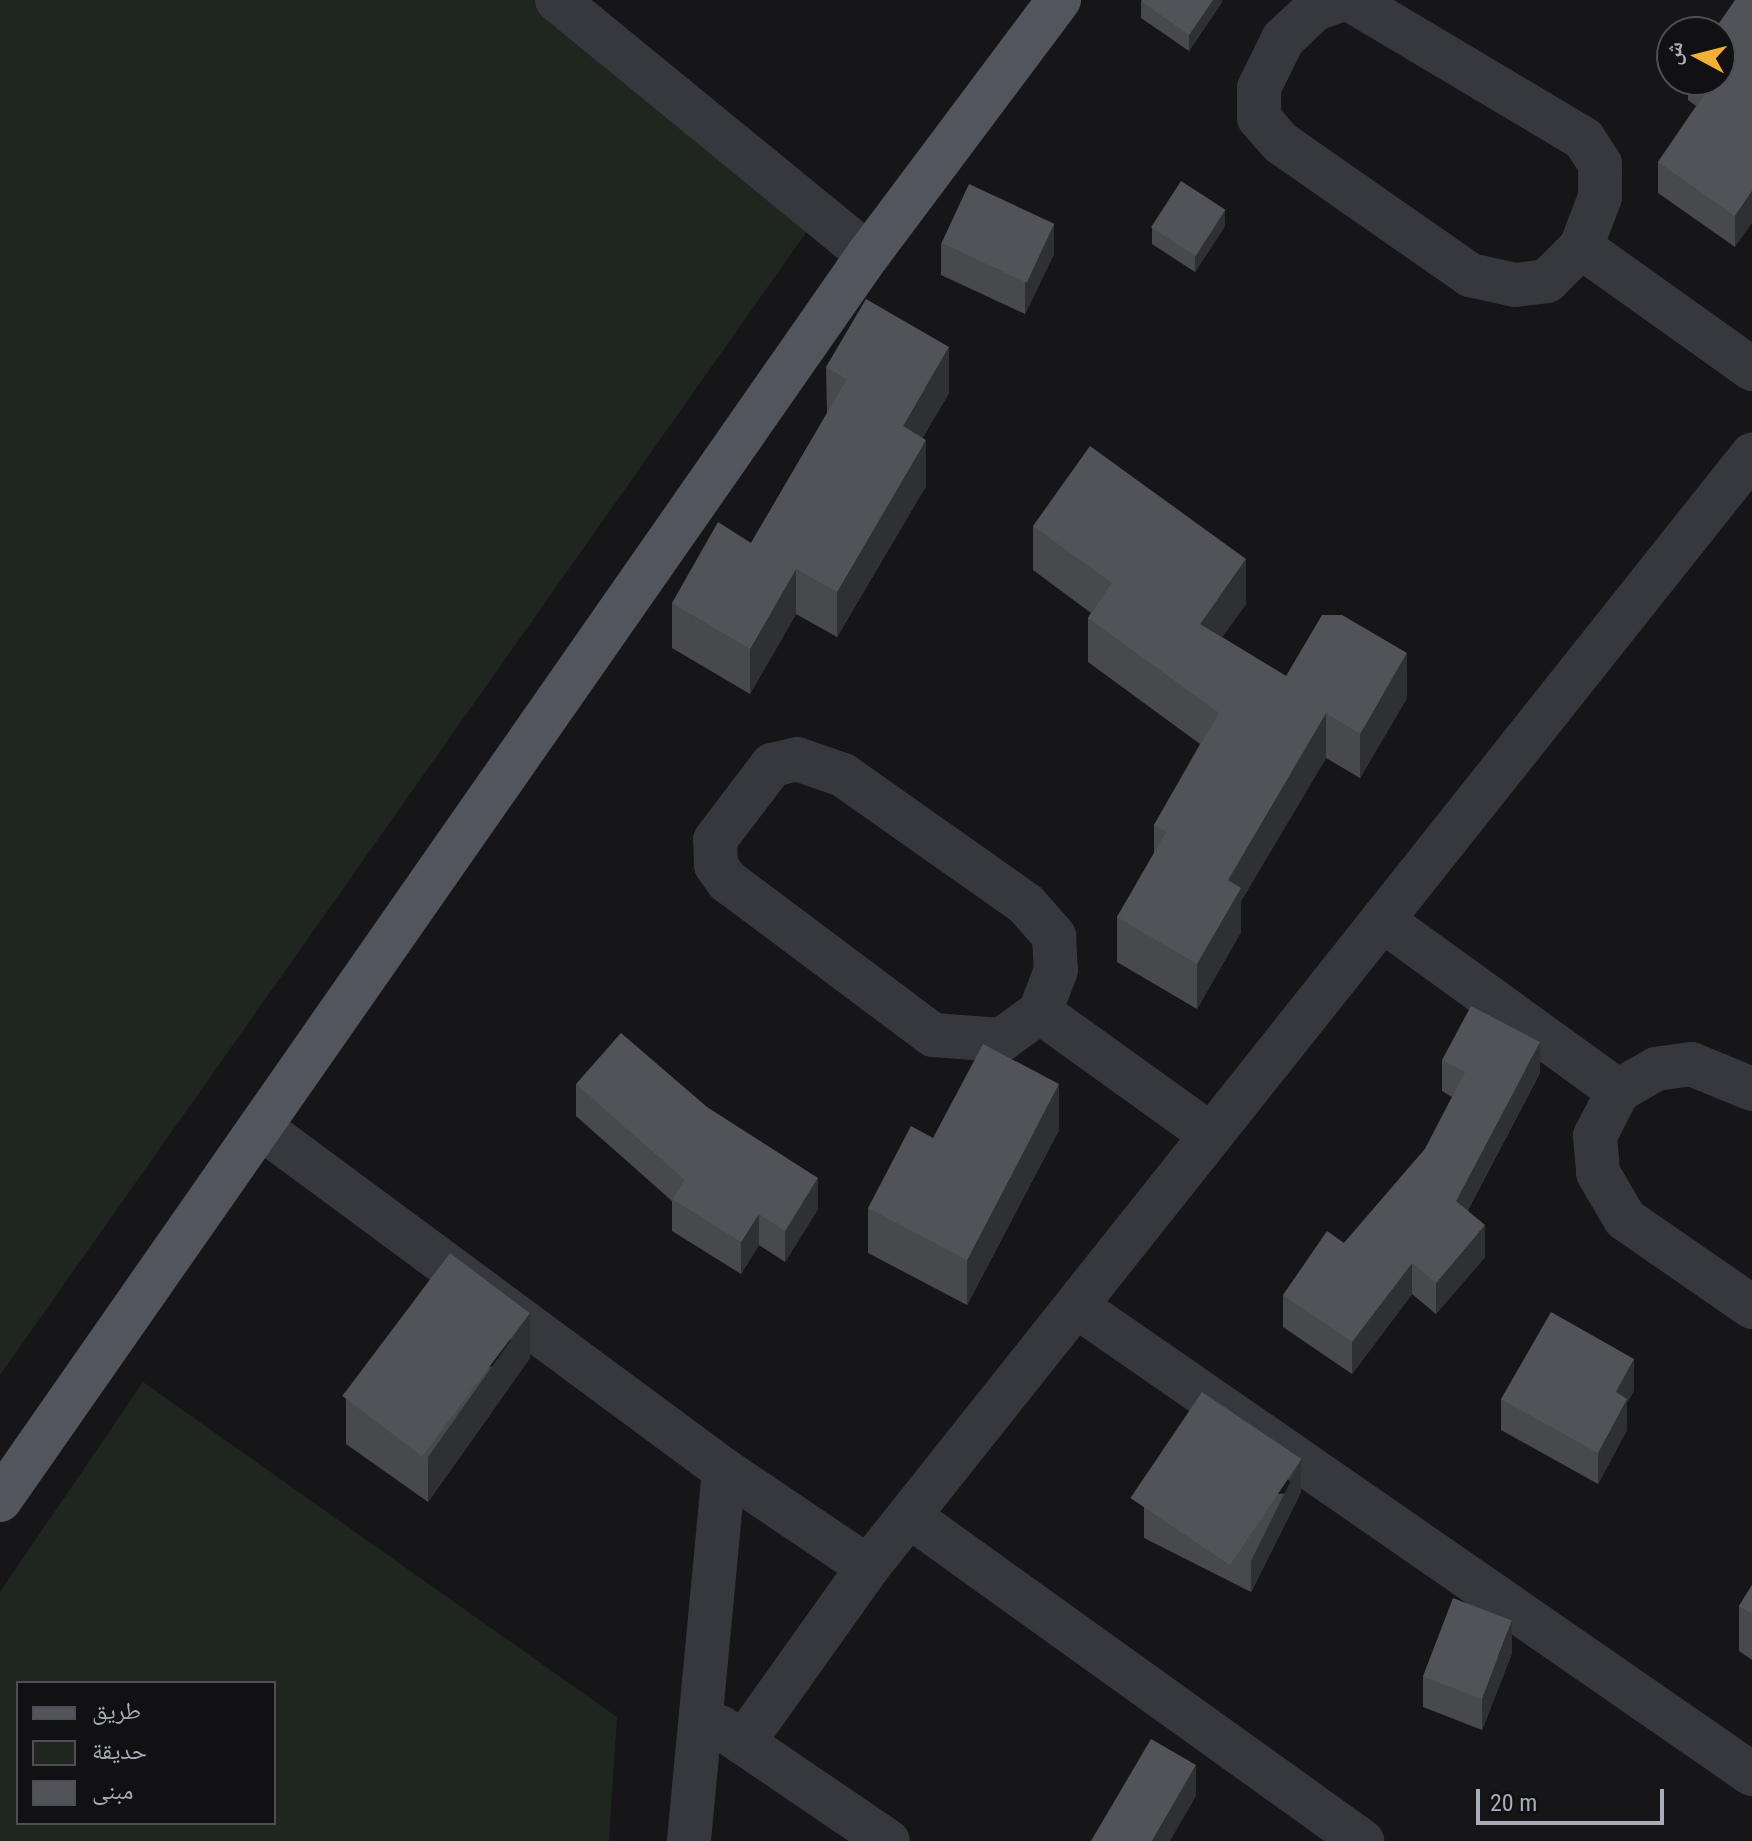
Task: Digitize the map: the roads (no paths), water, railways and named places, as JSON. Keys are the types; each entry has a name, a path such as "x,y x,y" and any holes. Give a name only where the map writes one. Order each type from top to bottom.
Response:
{"main road":[{"path":"0,1500 868,255 1059,0"}],"street":[{"path":"557,0 868,255"},
{"path":"1340,0 1315,9 1283,39 1259,88 1259,118 1281,143 1470,275 1515,285 1547,281 1581,247 1600,197 1600,164 1584,139 1351,0"},
{"path":"1581,247 1752,369"},
{"path":"743,1743 868,1567 1752,455"},
{"path":"797,759 823,764 1026,904 1054,936 1056,970 1040,1012 1001,1040 933,1035 747,902 716,865 715,840 772,765 797,759"},
{"path":"1382,920 1618,1091"},
{"path":"1040,1012 1211,1135"},
{"path":"1752,1089 1691,1064 1656,1069 1618,1091 1595,1136 1598,1173 1625,1219 1752,1307"},
{"path":"260,1127 724,1470 868,1567"},
{"path":"1076,1306 1752,1774"},
{"path":"689,1841 724,1470"},
{"path":"909,1516 1362,1841"},
{"path":"701,1714 888,1841"}]}
